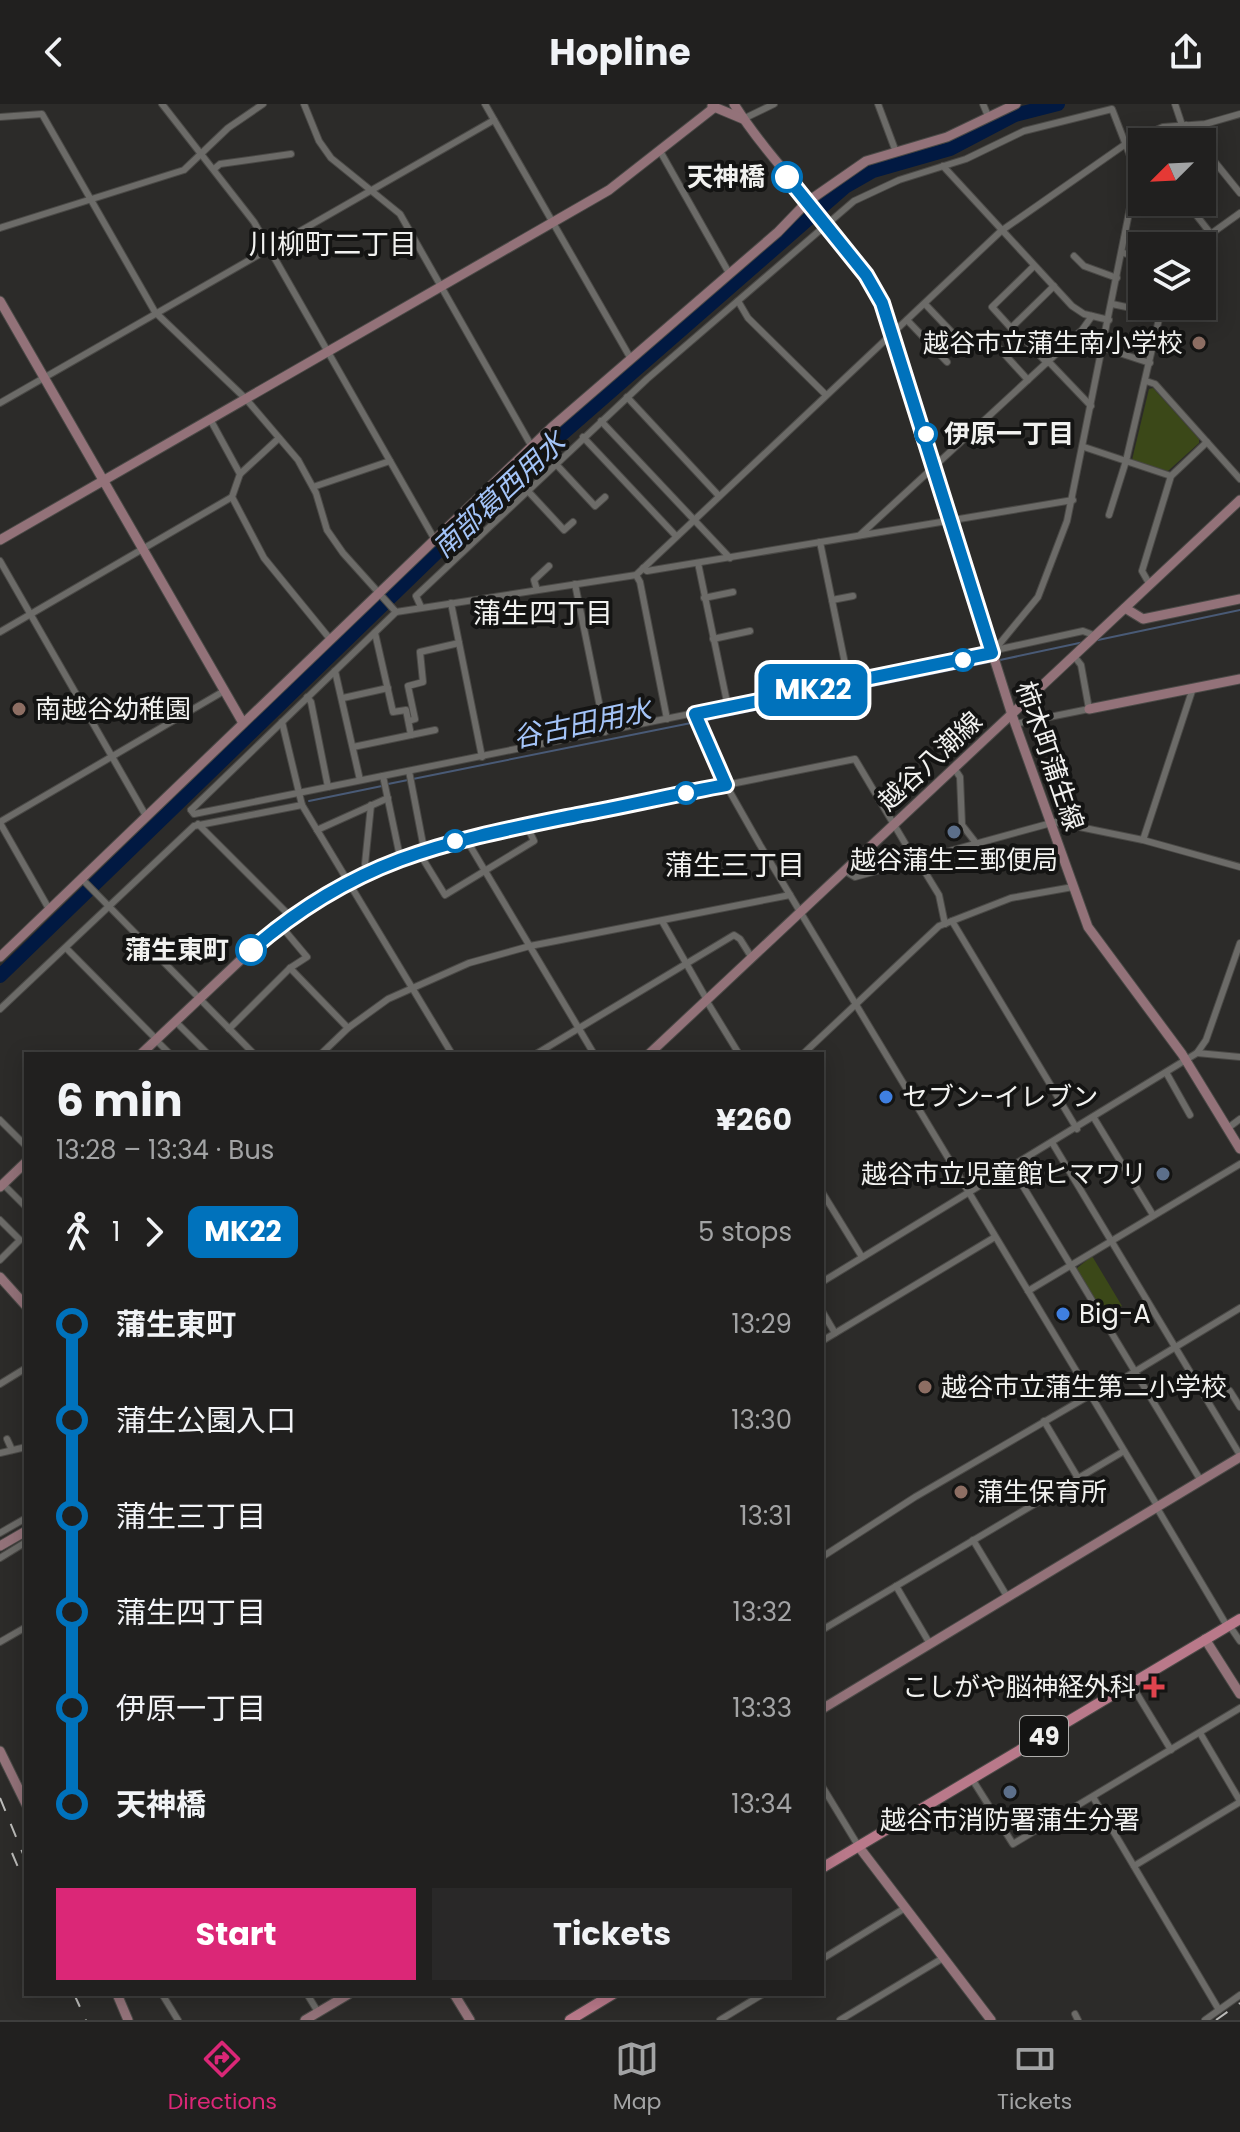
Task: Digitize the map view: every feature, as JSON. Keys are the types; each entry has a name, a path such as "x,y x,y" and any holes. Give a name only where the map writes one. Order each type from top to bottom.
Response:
{"main road":[{"name":"49","path":"824,1867 1240,1619"},
{"path":"572,2020 610,1996"}],"street":[{"path":"162,104 214,169 268,247 435,540"},
{"path":"0,228 184,170 228,128 263,104"},
{"path":"304,104 319,141 331,158 400,214 532,447"},
{"path":"485,104 631,359"},
{"name":"柿木町蒲生線","path":"734,104 875,288 894,332 1013,720 1093,937 1187,1061 1240,1149"},
{"path":"0,540 609,190 712,106 743,119 774,104"},
{"path":"878,104 896,152"},
{"path":"983,104 988,116"},
{"path":"0,957 83,881 146,816 532,447 809,204 866,161 947,137 1016,104"},
{"path":"1175,104 1186,128"},
{"path":"421,607 416,596 583,437 825,224 868,194 966,159 1024,131 1112,109 1127,143"},
{"path":"0,117 42,114 155,312 246,399 298,460 313,487 327,530 395,611"},
{"path":"1096,636 1083,631 849,683 482,757 194,814 191,810 395,611 636,575 1001,231 1127,143 1163,127 1240,114"},
{"path":"0,403 494,120"},
{"path":"660,151 729,273"},
{"path":"214,169 220,164 291,154"},
{"path":"1216,164 1240,193"},
{"path":"943,166 1072,306 1109,320"},
{"path":"1214,232 1240,213"},
{"path":"994,652 1038,597 1073,500 1130,216"},
{"path":"1197,216 1209,232"},
{"path":"1123,253 1128,254"},
{"path":"1074,256 1084,266 1117,278"},
{"path":"1034,266 992,307 1011,328 1054,286"},
{"path":"0,301 243,723"},
{"path":"738,301 748,318 826,395"},
{"path":"925,304 964,345"},
{"path":"1112,304 1128,307"},
{"path":"860,535 1048,362 1092,316"},
{"path":"907,320 947,362"},
{"path":"1109,515 1126,461 1159,320"},
{"path":"987,335 1028,380"},
{"path":"1027,342 1091,406"},
{"path":"1104,348 1150,363"},
{"path":"1146,381 1155,384 1240,479"},
{"path":"627,397 719,496"},
{"path":"210,419 240,474"},
{"path":"601,421 730,558"},
{"path":"583,437 676,536"},
{"path":"0,632 232,497 240,474 279,438"},
{"path":"1150,585 1142,571 1171,476 1207,442"},
{"path":"1084,447 1171,476"},
{"path":"313,487 390,461"},
{"path":"555,463 595,506 605,497"},
{"path":"527,490 564,530 573,522"},
{"path":"232,497 264,558 330,639"},
{"path":"643,568 647,571 730,558 1073,500"},
{"name":"越谷八潮線","path":"651,1052 954,768 1013,720 1074,656 1240,500"},
{"path":"820,542 849,683"},
{"path":"0,561 146,816"},
{"path":"698,563 728,707"},
{"path":"537,590 534,580 549,566"},
{"path":"636,575 667,719"},
{"path":"575,584 605,732"},
{"path":"704,598 733,592"},
{"path":"832,600 853,596"},
{"path":"1125,608 1143,619 1240,599"},
{"path":"451,603 482,757"},
{"path":"713,639 750,631"},
{"path":"375,633 393,712 406,710 411,735"},
{"path":"409,721 415,719 408,686 423,682 425,677 420,652 459,643"},
{"path":"1074,656 1081,665 1089,709"},
{"path":"335,671 360,780"},
{"path":"1013,720 1089,709 1240,679"},
{"path":"343,698 388,688"},
{"path":"1143,840 1193,688"},
{"path":"49,909 0,822 224,691"},
{"path":"307,697 311,702 328,787"},
{"path":"695,714 726,785 790,895 1240,1641"},
{"path":"282,722 302,805 451,1052"},
{"path":"353,747 435,730"},
{"path":"143,1052 291,917 347,881 400,857 466,839 855,759 939,895 948,922 1077,1129"},
{"path":"954,768 960,777 962,825 976,843"},
{"path":"409,771 421,850 445,895 534,841 527,826"},
{"path":"383,776 400,857"},
{"path":"317,830 388,798"},
{"path":"0,1009 198,824 302,805"},
{"path":"368,871 365,864 371,805"},
{"path":"845,871 855,877 1049,822 1143,840 1240,867"},
{"path":"198,824 291,917"},
{"path":"466,839 593,1052"},
{"path":"83,881 252,1052"},
{"path":"805,1052 948,922 1011,898 1073,887"},
{"path":"323,1052 348,1028 411,986 454,968 530,946 790,895"},
{"path":"662,921 738,1052"},
{"path":"229,1029 290,968 307,957 307,953 281,925"},
{"path":"539,1052 734,935 752,958"},
{"path":"824,1281 1053,1144 1197,1053 1206,1040 1237,959 1240,943"},
{"path":"66,948 168,1052"},
{"path":"290,968 348,1028"},
{"path":"175,1021 206,1052"},
{"path":"1197,1053 1240,1057"},
{"path":"1167,1074 1190,1115"},
{"path":"1094,1118 1153,1215"},
{"path":"1228,1128 1240,1119"},
{"path":"0,1120 24,1144"},
{"path":"824,1708 1240,1456 1053,1144"},
{"path":"24,1164 1,1186 24,1205"},
{"path":"1028,1291 1240,1164"},
{"path":"1012,1168 1201,1481"},
{"path":"824,1195 862,1257"},
{"path":"0,1220 20,1240 0,1260"},
{"path":"824,1340 995,1237"},
{"path":"0,1277 24,1304"},
{"path":"824,1556 1044,1421 1136,1372 1240,1308"},
{"path":"824,1314 835,1333"},
{"path":"0,1384 24,1369"},
{"path":"1230,1391 1240,1407"},
{"path":"1044,1421 1078,1478"},
{"path":"7,1439 12,1450"},
{"path":"0,1453 24,1447"},
{"path":"824,1629 1124,1451"},
{"path":"0,1533 24,1524"},
{"path":"0,1546 24,1525"},
{"path":"973,1540 1008,1598"},
{"path":"0,1558 24,1543"},
{"path":"896,1586 930,1644"},
{"path":"0,1642 24,1628"},
{"path":"1205,1639 1240,1694"},
{"path":"1131,1684 1171,1750"},
{"path":"972,1779 1013,1844 1240,1708"},
{"path":"1134,1866 1240,1801 1200,1733"},
{"path":"0,1751 24,1800"},
{"path":"824,1789 859,1847 991,2020"},
{"path":"1093,1797 1219,2010"},
{"path":"824,1958 905,1908"},
{"path":"840,2020 943,1958"},
{"path":"1205,2020 1240,1995"},
{"path":"118,1996 128,2020"},
{"path":"163,1996 178,2020"},
{"path":"308,1996 318,2012"},
{"path":"305,2020 346,1996"},
{"path":"455,1996 470,2020"},
{"path":"720,2020 760,1996"}],"green space":[{"path":"1153,388 1199,439 1199,443 1168,471 1132,460 1149,389"},
{"path":"1092,1256 1122,1306 1105,1316 1076,1269"}],"waterway":[{"name":"南部葛西用水","path":"0,976 529,463 845,187 873,171 950,149 1015,115 1058,104"},
{"name":"谷古田用水","path":"1098,640 1240,610"},
{"name":"谷古田用水","path":"1000,660 1084,642"},
{"name":"谷古田用水","path":"702,721 990,662"},
{"name":"谷古田用水","path":"388,784 696,722"},
{"name":"谷古田用水","path":"309,801 382,786"}],"railway":[{"path":"0,1798 24,1856"},
{"path":"12,1853 24,1881"},
{"path":"75,1996 86,2020"},
{"path":"1216,2020 1240,2003"}],"bus line":[{"name":"MK22","path":"251,950 291,917 347,881 400,857 451,842 726,785 695,714 992,653 900,352 882,303 866,275 787,177"}],"place":[{"name":"天神橋","path":"787,177"},
{"name":"越谷市立蒲生南小学校","path":"1199,343"},
{"name":"伊原一丁目","path":"926,434"},
{"name":"南越谷幼稚園","path":"19,709"},
{"name":"越谷蒲生三郵便局","path":"954,832"},
{"name":"蒲生東町","path":"251,950"},
{"name":"セブン-イレブン","path":"886,1097"},
{"name":"越谷市立児童館ヒマワリ","path":"1163,1174"},
{"name":"Big-A","path":"1063,1314"},
{"name":"越谷市立蒲生第二小学校","path":"925,1387"},
{"name":"蒲生保育所","path":"961,1492"},
{"name":"こしがや脳神経外科","path":"1154,1687"},
{"name":"越谷市消防署蒲生分署","path":"1010,1792"}],"district":[{"name":"川柳町二丁目","path":"333,244"},
{"name":"蒲生四丁目","path":"543,613"},
{"name":"蒲生三丁目","path":"735,865"}]}
